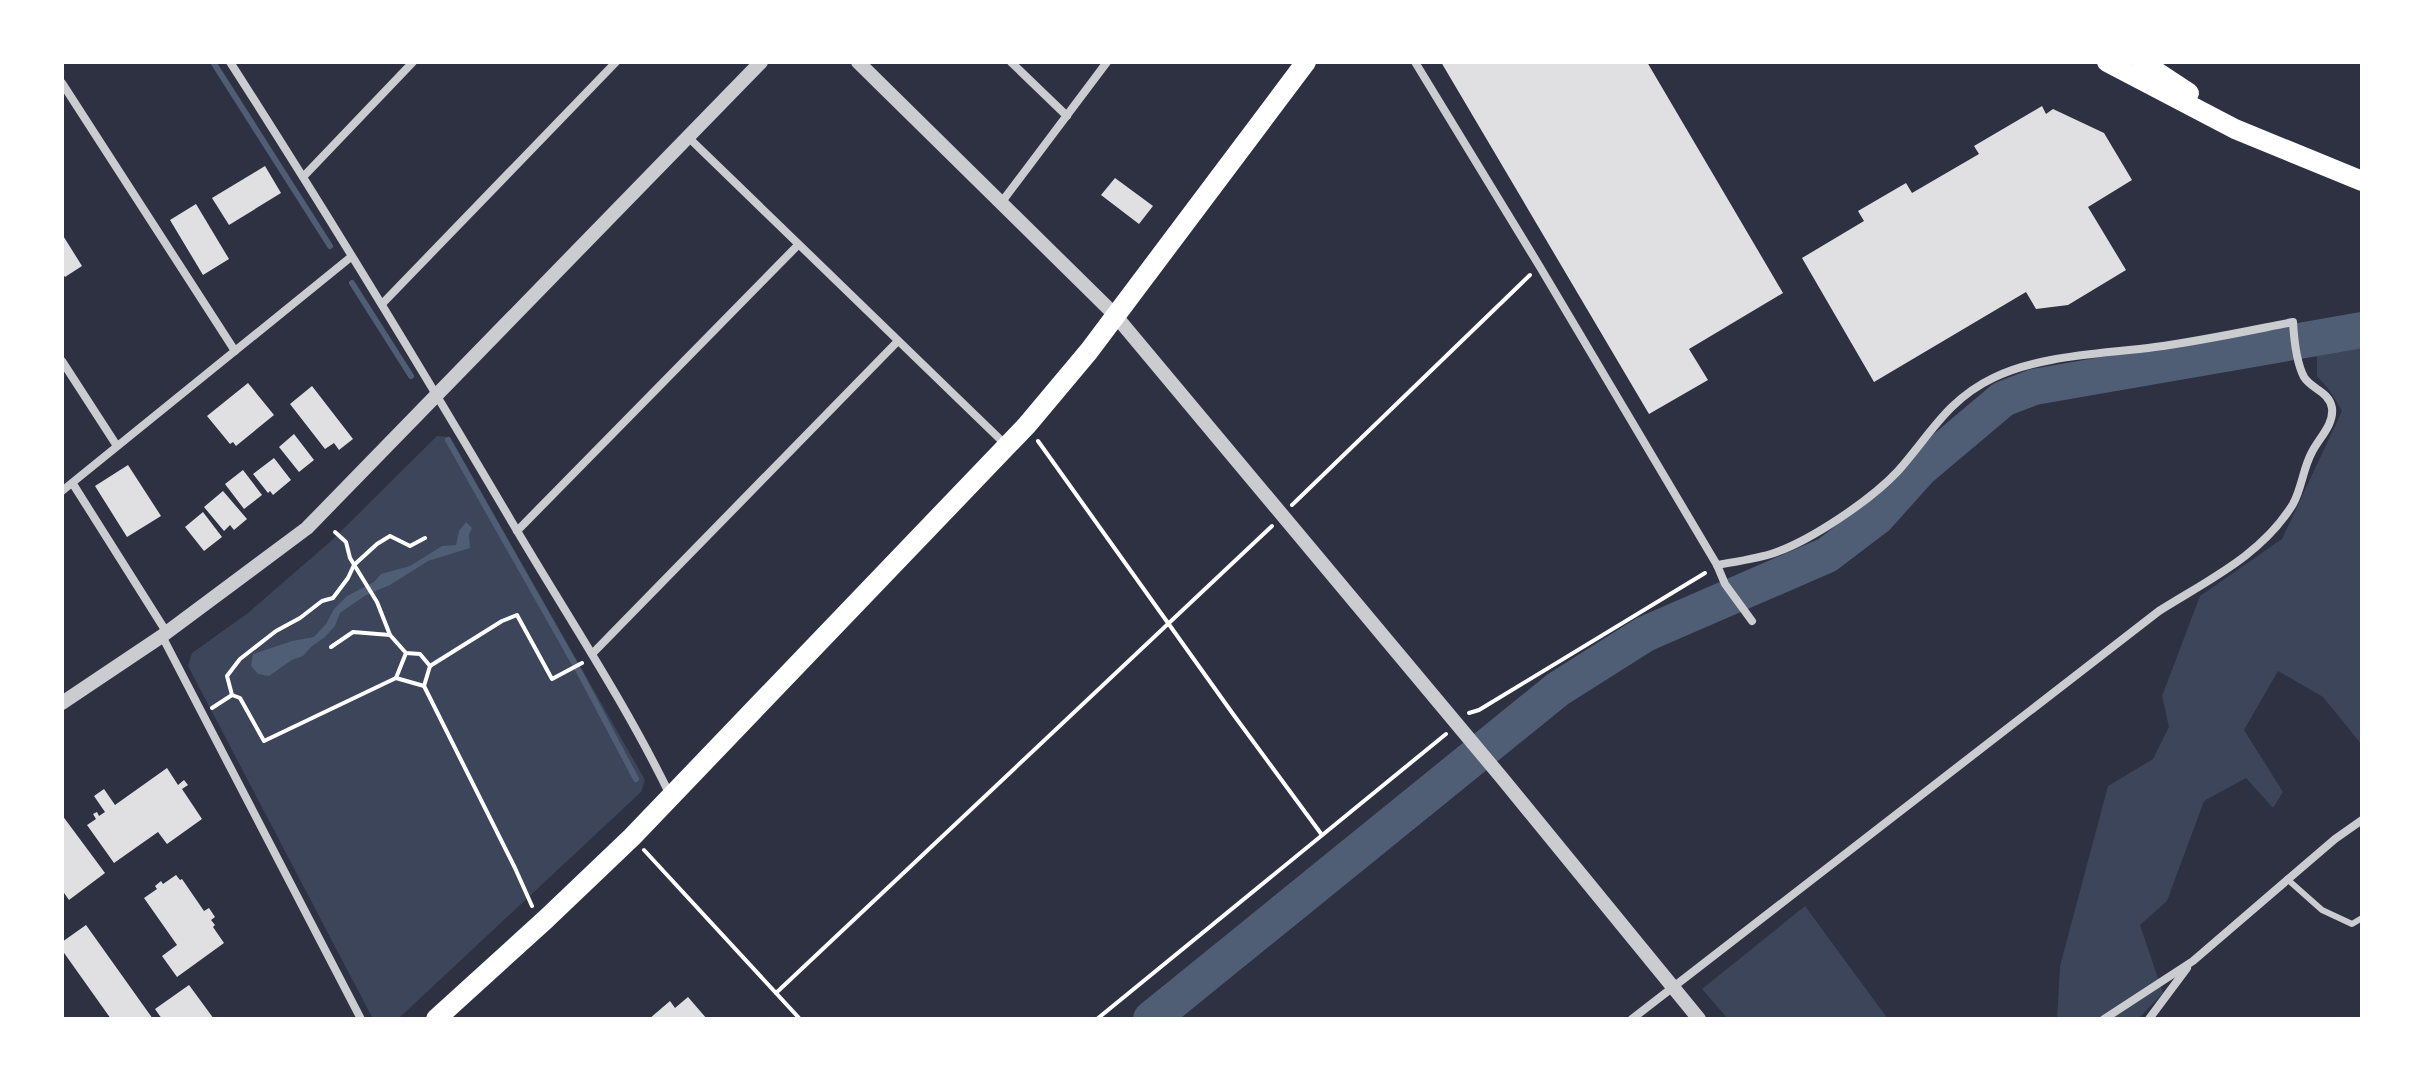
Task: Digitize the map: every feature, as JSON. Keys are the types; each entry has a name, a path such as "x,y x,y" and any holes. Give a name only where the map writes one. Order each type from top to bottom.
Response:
{"highway":[{"path":"436,1019 546,919 671,798 1027,425 1089,351 1306,62"},
{"path":"2107,62 2262,142 2362,181"},
{"path":"2142,62 2262,142"}],"street":[{"path":"230,62 304,176 437,394 592,654 671,798"},
{"path":"304,176 413,62"},
{"path":"382,304 616,62"},
{"path":"62,703 165,634 307,528 761,62"},
{"path":"858,62 1115,315 1699,1019"},
{"path":"1011,62 1067,116"},
{"path":"1001,203 1107,62"},
{"path":"1415,62 1717,565 1725,584 1752,621"},
{"path":"62,83 235,351"},
{"path":"689,138 1007,445"},
{"path":"517,531 798,245"},
{"path":"62,491 351,257"},
{"path":"1632,1019 2159,611 2250,554 2272,534 2295,501 2311,454 2331,420 2332,405 2324,392 2306,380 2299,363 2293,322 2158,347 2050,360 1995,377 1964,395 1932,427 1897,471 1864,501 1823,528 1772,554 1717,565"},
{"path":"592,654 897,342"},
{"path":"62,361 117,446"},
{"path":"73,484 165,634 203,714 361,1019"},
{"path":"2104,1019 2193,961 2287,879 2362,820"},
{"path":"2149,1019 2193,961"}],"lane":[{"path":"2287,879 2322,910 2352,924 2362,918"}],"path":[{"path":"776,993 1169,624 1540,267"},
{"path":"1027,425 1322,835"},
{"path":"335,532 346,542 354,565 390,635 406,653 420,654 430,666"},
{"path":"232,695 227,676 240,659 276,631 322,601 333,598 354,565 377,544 390,536 410,546 425,538"},
{"path":"1097,1019 1456,724 1717,565"},
{"path":"533,910 424,686 430,666 502,621 517,615 552,679 581,664"},
{"path":"331,647 353,632 390,635"},
{"path":"396,678 406,653"},
{"path":"232,695 240,698 264,741 396,678 424,686"},
{"path":"203,714 232,695"},
{"path":"632,837 800,1019"}],"shaded area":[{"path":"2362,343 2362,745 2323,697 2278,671 2244,730 2283,792 2273,808 2246,778 2204,801 2167,901 2140,925 2163,993 2138,1019 2057,1019 2060,966 2108,786 2153,759 2169,727 2162,696 2200,596 2282,539 2342,411 2317,376 2317,356"},
{"path":"437,436 450,437 645,780 641,792 398,1019 373,1019 188,666 192,653 248,613 331,541"},
{"path":"466,522 472,528 470,548 428,561 390,585 366,595 340,613 335,626 303,656 269,676 258,674 251,666 253,654 314,637 347,596 374,582 381,574 410,566 442,546 456,545 459,531"},
{"path":"1805,906 1888,1019 1728,1019 1702,989"}],"building":[{"path":"1441,62 1647,62 1783,293 1689,349 1708,380 1649,414"},
{"path":"2042,106 2046,114 2053,109 2104,133 2132,180 2088,207 2126,270 2068,305 2036,309 2026,292 1874,382 1802,258 1864,221 1858,211 1906,183 1912,193 1979,154 1974,146"},
{"path":"265,166 281,193 229,225 212,198"},
{"path":"1115,178 1153,206 1139,224 1101,195"},
{"path":"196,204 229,259 203,275 170,220"},
{"path":"62,234 82,266 65,277 62,273"},
{"path":"248,383 274,415 236,446 233,442 230,444 207,416"},
{"path":"312,386 353,439 339,450 334,443 325,449 290,404"},
{"path":"294,434 314,460 299,472 279,447"},
{"path":"274,458 291,480 273,495 253,474"},
{"path":"128,465 161,516 127,537 95,486"},
{"path":"243,470 262,495 244,509 225,484"},
{"path":"223,491 247,519 234,530 230,525 224,531 204,507"},
{"path":"203,512 222,537 204,551 185,527"},
{"path":"167,768 178,785 184,780 188,785 182,789 202,819 167,844 158,832 114,863 87,825 96,819 93,814 97,812 99,816 105,812 94,796 104,789 115,805"},
{"path":"62,815 105,873 69,900 62,890"},
{"path":"176,875 204,911 209,908 215,917 211,920 215,925 213,927 224,943 177,977 162,956 177,945 144,898 157,889 155,886 161,881 163,884"},
{"path":"86,925 153,1019 111,1019 62,950 62,942"},
{"path":"189,985 214,1019 162,1019 155,1009"},
{"path":"688,997 707,1019 649,1019 670,1001 675,1008"}],"waterway":[{"path":"213,62 330,246"},
{"path":"352,283 411,376"},
{"path":"1151,1019 1558,689 1645,634 1827,555 1877,517 1920,469 2003,399 2034,387 2362,330"},
{"path":"448,440 636,779"}]}
